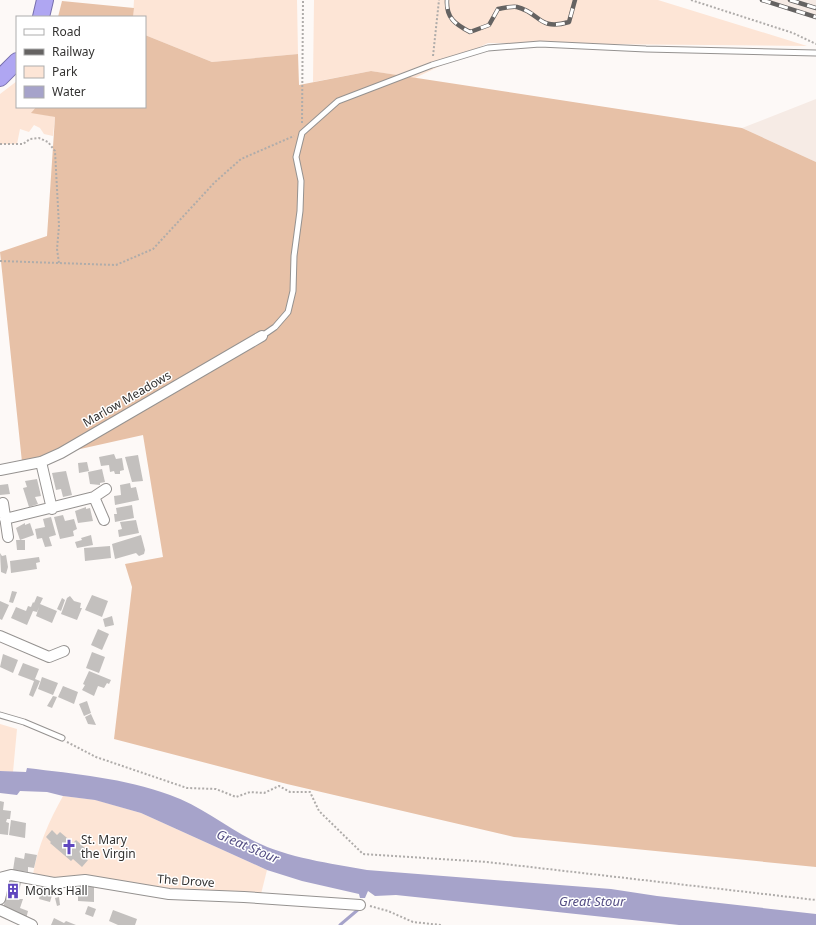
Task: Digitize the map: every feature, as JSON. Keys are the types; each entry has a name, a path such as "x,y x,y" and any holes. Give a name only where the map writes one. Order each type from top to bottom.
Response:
{"highway":[{"path":"41,16 45,0"},
{"path":"0,78 16,62"}],"street":[{"name":"Marlow Meadows","path":"0,470 41,462 61,453 262,336"},
{"path":"41,462 52,509"},
{"path":"5,519 52,509 94,497 106,489"},
{"path":"94,497 104,520"},
{"path":"3,503 8,536"},
{"path":"0,636 49,657 64,651"},
{"path":"0,899 6,877"},
{"name":"The Drove","path":"6,877 54,883 85,880 169,894 244,897 360,905"},
{"path":"0,910 32,925"}],"lane":[{"path":"262,336 275,327 288,312 292,291 294,256 300,211 301,181 296,157 302,133 338,101 432,65 488,48 540,44 646,49 816,53"},
{"path":"0,715 24,722 62,738"}],"path":[{"path":"0,262 116,265 142,254 152,249 214,182 241,159 302,133 303,0"},
{"path":"432,65 439,0"},
{"path":"690,0 794,33 816,44"},
{"path":"0,144 23,144 30,139 39,138 48,142 55,150 59,226 57,249 59,263"},
{"path":"62,738 96,757 186,788 216,789 236,797 250,792 264,793 279,786 290,792 310,792 319,811 363,854 487,862 816,900"},
{"path":"360,905 388,911 413,922 441,925"}],"shaded area":[{"path":"759,0 816,0 816,18"},
{"path":"62,1 134,8 133,16 58,16"},
{"path":"146,35 212,62 298,54 299,85 371,71 742,128 816,162 816,867 514,837 287,784 114,739 132,587 125,564 163,557 143,435 22,462 0,252 47,236 55,117 31,113 35,108 146,108"},
{"path":"816,99 816,162 742,128"}],"green space":[{"path":"134,0 297,0 298,54 212,62 146,35 146,16 133,16"},
{"path":"314,0 658,0 807,46 488,43 415,78 371,71 313,82"},
{"path":"16,82 16,108 35,108 32,112 55,117 53,136 44,134 40,128 34,125 29,132 20,129 17,144 0,144 0,94"},
{"path":"0,724 17,729 13,772 0,771"},
{"path":"63,796 96,800 141,813 267,870 261,894 174,889 117,880 54,879 33,874 45,834"}],"water":[{"name":"Great Stour","path":"27,768 99,777 153,789 191,804 265,846 294,856 323,862 367,870 611,889 657,896 816,914 816,925 679,925 396,895 375,896 368,891 365,898 360,898 359,894 302,881 267,870 141,813 95,800 63,796 47,792 20,791 17,795 0,793 0,771 26,772"}],"building":[{"path":"114,454 116,459 122,458 124,470 120,471 120,474 115,474 114,471 110,472 109,465 101,466 99,457"},
{"path":"138,455 143,481 132,482 125,457"},
{"path":"87,462 89,471 79,473 78,463"},
{"path":"102,469 105,482 100,483 100,485 90,484 88,472"},
{"path":"66,471 72,495 63,497 61,489 56,490 52,473"},
{"path":"37,479 41,496 35,497 38,504 29,507 23,488 27,487 25,481"},
{"path":"130,483 131,488 136,487 139,500 115,505 114,496 121,495 120,485"},
{"path":"8,484 10,494 0,495 0,485"},
{"path":"132,505 134,518 115,522 114,514 117,514 116,508"},
{"path":"86,507 86,509 90,508 93,521 78,523 75,511"},
{"path":"63,515 65,521 74,519 77,529 73,531 74,536 60,539 54,517"},
{"path":"51,517 56,535 49,537 52,546 45,547 42,538 37,539 35,529 45,527 43,519"},
{"path":"136,520 139,533 119,537 118,530 122,529 120,522"},
{"path":"25,523 25,525 30,523 34,535 20,540 16,528"},
{"path":"91,535 93,545 77,548 75,542 82,540 81,538"},
{"path":"141,535 145,550 144,554 139,556 136,553 115,559 112,544"},
{"path":"16,540 25,540 25,550 17,550"},
{"path":"110,546 111,558 85,561 84,548"},
{"path":"0,553 2,556 6,555 8,567 6,574 1,572"},
{"path":"39,557 40,562 36,563 37,569 11,573 10,561"},
{"path":"12,591 17,592 13,603 9,602"},
{"path":"92,595 108,601 102,617 85,610"},
{"path":"37,596 43,598 40,604 57,611 52,623 36,616 39,607 37,612 33,611 27,625 11,618 16,607 26,611 28,606 31,607 33,602 34,603"},
{"path":"70,596 74,601 81,603 80,608 82,608 77,620 61,614 67,598"},
{"path":"62,598 65,600 61,611 57,609"},
{"path":"0,601 9,605 2,620 0,619"},
{"path":"112,616 114,625 105,627 103,619"},
{"path":"98,629 109,634 102,650 91,645"},
{"path":"92,652 105,657 99,673 86,668"},
{"path":"3,654 18,660 13,673 0,667"},
{"path":"23,663 39,669 35,679 40,681 33,697 29,695 34,681 18,675"},
{"path":"89,671 111,680 104,688 98,686 94,696 82,690"},
{"path":"42,677 58,683 53,695 38,689"},
{"path":"63,686 78,692 74,704 58,697"},
{"path":"53,696 57,697 52,708 47,706"},
{"path":"87,701 91,713 84,716 79,704"},
{"path":"91,714 96,725 88,724 85,717"},
{"path":"0,801 4,802 3,810 11,811 10,819 7,819 6,822 9,823 8,835 0,834"},
{"path":"11,820 26,823 25,838 9,835"},
{"name":"St. Mary the Virgin","path":"52,830 57,835 60,832 73,843 76,840 87,850 82,855 88,860 82,867 73,859 71,861 50,843 51,842 46,837"},
{"path":"25,853 37,855 34,868 28,867 28,872 13,870 15,857 24,859"},
{"path":"10,877 22,879 17,899 23,899 20,908 28,911 26,919 3,909"},
{"path":"42,886 54,888 50,902 39,899"},
{"path":"73,886 94,886 94,902 78,901 78,895 73,895"},
{"path":"59,897 60,905 57,906 55,898"},
{"path":"88,906 96,909 93,917 85,914"},
{"path":"113,910 137,919 135,925 118,925 109,921"},
{"path":"54,918 64,923 66,921 76,925 51,925"}],"waterway":[{"path":"340,925 360,908"}],"railway":[{"path":"447,0 448,11 452,20 470,32 489,25 498,9 510,7 517,7 525,10 545,23 559,24 569,22 575,0"},
{"path":"762,0 816,17"},
{"path":"790,0 816,8"}],"place":[{"name":"St. Mary the Virgin","path":"69,847"},
{"name":"Monks Hall","path":"13,891"}]}
